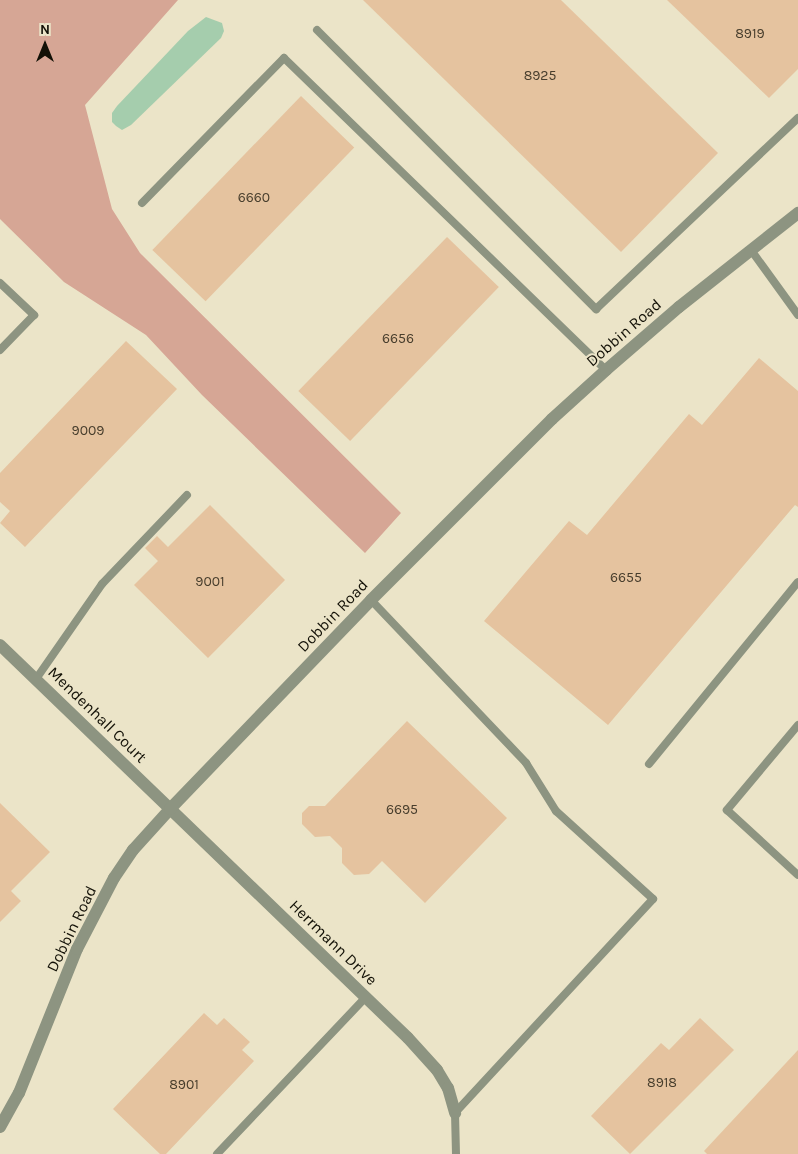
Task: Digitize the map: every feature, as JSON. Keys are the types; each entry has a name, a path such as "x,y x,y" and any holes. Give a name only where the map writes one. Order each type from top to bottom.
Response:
{"street":[{"name":"Dobbin Road","path":"0,1127 19,1093 77,949 98,907 133,850 371,600 494,475 606,370 798,213"},
{"name":"Mendenhall Court","path":"0,645 170,809"},
{"name":"Herrmann Drive","path":"170,809 366,997 437,1070 448,1088 455,1113"}],"lane":[{"path":"317,30 596,309 798,118"},
{"path":"142,203 284,58 606,370"},
{"path":"751,250 798,315"},
{"path":"0,283 34,315 0,350"},
{"path":"36,679 102,584 187,494"},
{"path":"649,764 798,582"},
{"path":"371,600 526,763 556,811 653,899 455,1113 456,1154"},
{"path":"798,725 727,810 798,874"},
{"path":"217,1154 366,997"}],"shaded area":[{"path":"0,0 178,0 85,105 112,209 140,253 401,513 365,553 202,395 146,335 64,282 0,219"},
{"path":"206,17 222,23 224,31 221,38 131,125 122,130 116,126 112,122 112,113 117,106 188,31"}],"building":[{"path":"363,0 561,0 718,153 621,252"},
{"path":"667,0 798,0 798,69 769,98"},
{"path":"301,96 354,147 206,301 152,250"},
{"path":"447,237 499,287 350,441 298,391"},
{"path":"126,341 177,389 25,547 0,523 10,511 0,502 0,473"},
{"path":"759,358 798,391 798,507 795,505 608,725 484,621 569,521 587,535 689,414 702,425"},
{"path":"210,505 285,580 208,658 134,585 158,561 145,548 157,536 168,547"},
{"path":"407,721 507,818 425,903 382,861 369,874 354,875 342,863 342,848 330,836 315,837 302,824 302,813 309,806 325,806"},
{"path":"0,803 50,852 11,891 21,901 0,922"},
{"path":"204,1013 217,1025 224,1018 250,1042 242,1050 254,1061 166,1154 160,1154 113,1109"},
{"path":"700,1018 734,1050 630,1154 591,1116 661,1043 669,1050"},
{"path":"798,1050 798,1154 707,1154 704,1151"}]}
